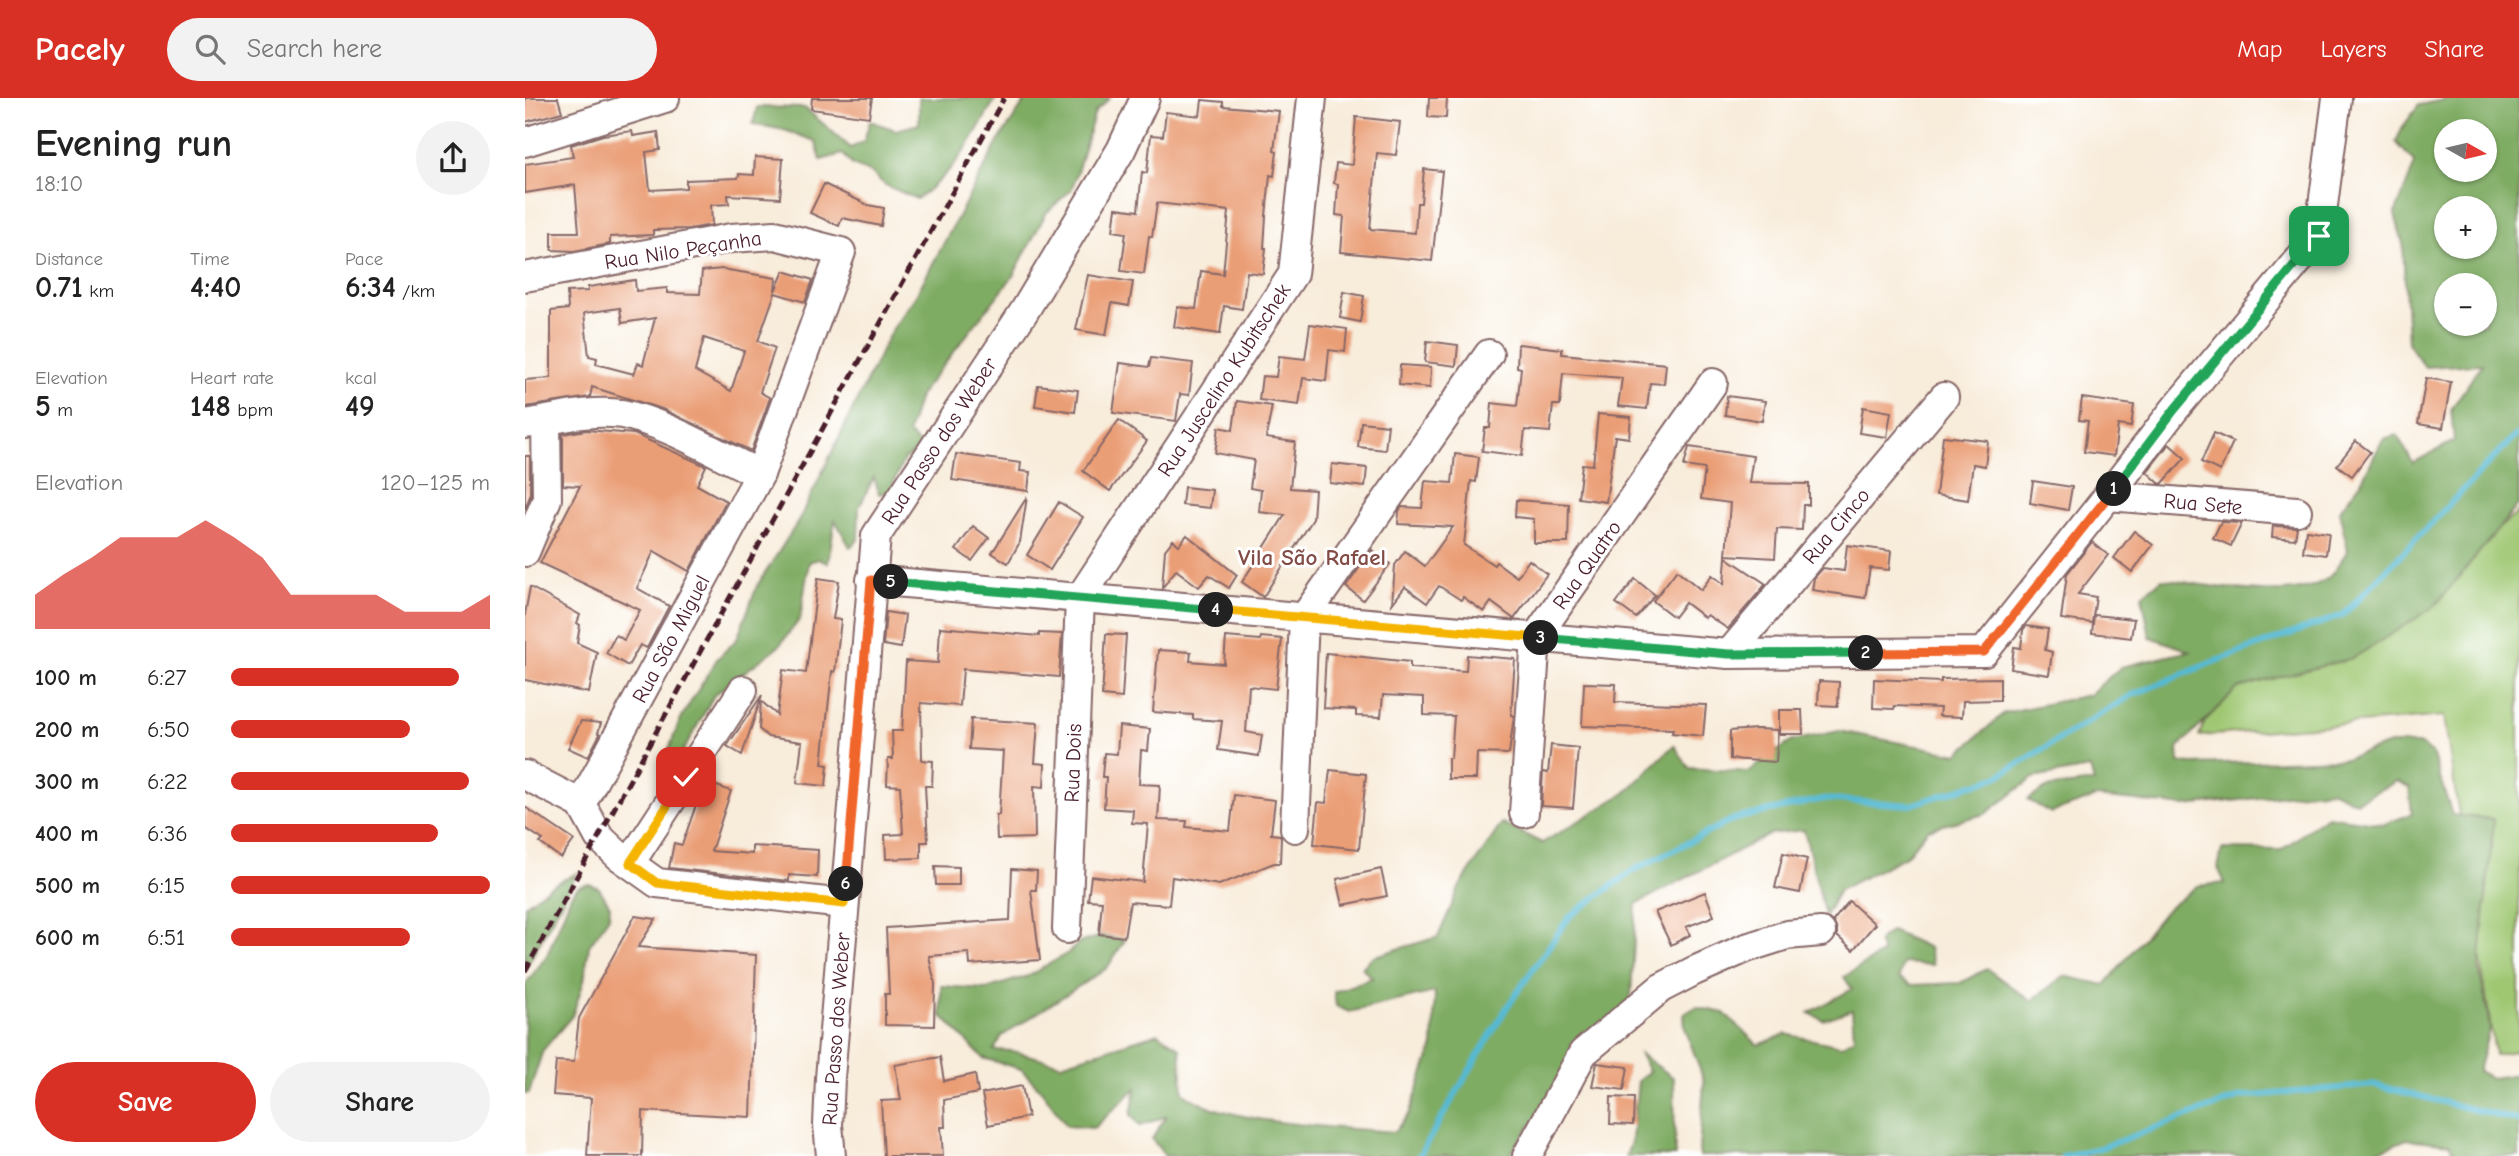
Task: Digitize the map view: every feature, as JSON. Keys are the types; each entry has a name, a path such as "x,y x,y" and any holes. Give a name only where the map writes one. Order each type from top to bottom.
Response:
{"street":[{"path":"525,142 665,98"},
{"name":"Rua Passo dos Weber","path":"831,1156 828,1125 830,1078 876,536 1025,310 1121,150 1145,98"},
{"name":"Rua Juscelino Kubitschek","path":"1080,598 1293,274 1313,98"},
{"path":"871,580 1729,654 1984,652 2174,410 2319,236 2337,98"},
{"name":"Rua Nilo Peçanha","path":"525,277 731,238 775,235 841,252"},
{"name":"Rua São Miguel","path":"581,804 760,474 841,252"},
{"path":"1295,828 1304,618 1489,354"},
{"name":"Rua Quatro","path":"1536,638 1713,383"},
{"name":"Rua Cinco","path":"1729,654 1944,397"},
{"path":"525,552 547,499 535,422 587,414 620,414 651,422 760,474"},
{"name":"Rua Sete","path":"2108,496 2297,511"},
{"name":"Rua Dois","path":"1067,929 1080,598"},
{"path":"1524,813 1536,638"},
{"path":"630,863 743,690"},
{"path":"525,775 581,804 599,837 657,883 844,904"},
{"path":"1527,1156 1583,1053 1661,988 1746,948 1787,935 1821,932"}],"green space":[{"path":"919,98 996,98 971,141 953,165 917,199 885,185 872,173 852,165 843,154 821,160 815,141 784,130 753,124 757,107 805,108 851,148 864,141 870,121 896,130 919,124"},
{"path":"1027,98 1110,98 1095,112 1072,189 1046,213 1013,276 919,396 908,433 923,448 904,459 890,491 879,494 874,477 859,507 858,540 850,547 835,520 828,563 819,559 809,562 800,619 778,647 714,695 684,750 676,759 665,759 681,718 717,659 737,639 757,586 799,520 890,333 915,297 998,142"},
{"path":"2453,98 2519,98 2519,504 2434,607 2353,658 2238,688 2178,748 2179,763 2345,759 2390,744 2419,744 2432,753 2452,815 2494,819 2479,967 2490,1027 2478,1071 2491,1078 2519,1074 2519,1156 2456,1156 2449,1144 2407,1139 2366,1156 1700,1156 1704,1081 1685,1028 1684,1014 1696,1007 1724,1013 1758,1045 1786,1034 1841,1046 1854,1038 1852,1010 1823,1020 1809,1013 1852,989 1844,977 1882,953 1878,941 1891,931 1929,948 1933,965 1903,963 1899,978 1911,985 1960,983 1987,969 2031,1001 2064,976 2105,985 2165,911 2197,886 2225,883 2218,868 2222,849 2281,850 2327,816 2384,824 2412,814 2409,787 2397,781 2356,802 2331,790 2185,806 2096,797 2051,813 2028,800 2046,788 2094,782 2090,768 2033,778 1985,814 1928,829 1906,856 1839,890 1825,916 1804,830 1770,834 1636,904 1631,997 1509,1156 1165,1156 1152,1139 1166,1116 1140,1126 1131,1115 1136,1088 1094,1128 1067,1126 1042,1091 1021,1069 983,1058 941,1015 941,986 986,989 1028,976 1068,953 1079,943 1100,936 1125,940 1107,968 1002,1036 994,1050 1013,1051 1061,1064 1158,1033 1180,1048 1183,1092 1201,1103 1253,1118 1394,1132 1409,1114 1433,1046 1435,992 1349,1012 1336,1006 1334,992 1372,978 1362,968 1372,957 1438,937 1460,886 1502,823 1542,843 1625,793 1674,745 1689,768 1748,772 1792,741 1839,731 1958,754 2004,713 2089,695 2121,667 2190,651 2150,637 2142,596 2162,579 2224,588 2272,591 2295,590 2314,585 2329,577 2348,550 2339,511 2361,482 2383,439 2397,435 2413,463 2454,441 2451,409 2482,364 2425,367 2408,344 2403,244 2395,214 2415,163 2396,142 2402,128 2419,105"},
{"path":"2519,512 2519,1050 2495,1055 2444,716 2199,736 2226,670 2357,640"},
{"path":"577,873 525,970 525,905 549,887"},
{"path":"589,884 599,888 610,906 609,917 589,946 584,981 572,1016 543,1050 529,1093 525,1094 525,985 547,955 571,895 578,887"},
{"path":"1639,1053 1674,1078 1675,1156 1626,1156 1632,1139 1638,1081 1649,1071"}],"building":[{"path":"525,98 558,98 562,112 525,122"},
{"path":"812,98 872,98 869,117 811,109"},
{"path":"1429,98 1447,98 1446,118 1428,117"},
{"path":"1202,100 1223,102 1223,106 1279,111 1274,176 1270,175 1263,274 1247,272 1242,309 1224,306 1220,334 1174,327 1177,307 1196,309 1201,271 1223,274 1229,211 1157,203 1144,274 1121,271 1126,233 1113,231 1116,208 1138,211 1142,172 1147,173 1151,135 1163,136 1166,112 1200,116"},
{"path":"1356,117 1400,122 1396,155 1377,153 1370,229 1415,233 1417,203 1421,203 1424,169 1442,171 1432,261 1341,252 1344,216 1336,215 1336,163 1352,165"},
{"path":"632,131 633,136 658,132 660,150 646,152 650,190 686,188 686,180 754,175 755,157 783,159 780,198 728,195 729,204 711,205 712,225 690,229 653,230 653,235 610,237 610,244 574,251 552,250 552,232 579,232 575,185 525,193 525,164 573,157 571,145 603,135"},
{"path":"824,184 868,205 884,208 881,226 842,218 839,226 810,213"},
{"path":"722,269 776,278 775,291 784,271 813,280 805,302 775,293 758,341 775,348 760,392 770,398 751,451 662,409 592,387 590,397 525,407 525,380 551,378 551,311 568,309 567,292 588,291 588,287 635,280 636,291 667,288 667,293 700,294 702,271","holes":["620,308 622,323 655,318 643,365 638,363 634,374 596,364 597,358 589,356 584,313","704,338 744,351 731,391 695,371"]},
{"path":"1088,275 1133,282 1129,306 1112,303 1106,335 1076,330"},
{"path":"1344,292 1364,296 1360,322 1340,318"},
{"path":"1310,324 1347,329 1345,352 1329,350 1326,381 1303,378 1299,405 1259,400 1262,376 1276,377 1279,356 1305,359"},
{"path":"1427,341 1458,345 1456,366 1425,362"},
{"path":"1518,344 1562,349 1562,354 1666,364 1664,384 1650,383 1647,409 1618,406 1622,378 1563,373 1560,405 1553,405 1550,432 1525,430 1522,456 1482,451 1485,428 1490,428 1492,403 1517,406 1521,368 1517,367"},
{"path":"1151,358 1193,363 1189,395 1180,394 1176,421 1113,413 1120,363 1149,367"},
{"path":"1400,365 1431,367 1430,388 1399,385"},
{"path":"2426,378 2451,382 2443,428 2418,424"},
{"path":"1038,385 1078,390 1075,412 1035,406"},
{"path":"1727,396 1765,401 1762,421 1725,415"},
{"path":"2082,398 2134,405 2131,427 2118,425 2114,456 2084,452 2088,421 2079,420"},
{"path":"1237,401 1272,406 1266,438 1295,442 1290,488 1315,490 1313,519 1263,597 1242,582 1285,515 1259,512 1261,490 1250,488 1254,460 1215,453 1219,427 1233,430"},
{"path":"1863,407 1891,412 1887,437 1859,433"},
{"path":"1598,414 1631,417 1629,438 1615,436 1606,502 1578,498 1582,464 1593,465"},
{"path":"1119,420 1147,441 1110,491 1083,471"},
{"path":"1361,422 1388,425 1385,450 1358,447"},
{"path":"586,430 634,434 706,466 697,485 726,501 689,571 654,551 637,588 669,606 647,648 640,645 628,666 606,653 616,635 624,640 640,610 540,563 580,486 563,485 563,434"},
{"path":"2214,433 2233,442 2220,471 2201,462"},
{"path":"1943,436 1988,441 1985,466 1973,464 1968,500 1936,495"},
{"path":"2356,441 2370,452 2352,476 2337,465"},
{"path":"2169,444 2185,458 2162,484 2147,472"},
{"path":"1689,447 1753,456 1749,483 1809,484 1809,505 1803,505 1802,530 1777,529 1775,558 1726,555 1730,503 1701,499 1705,469 1684,466"},
{"path":"956,454 1021,463 1020,471 1030,472 1028,491 952,480"},
{"path":"1455,454 1479,457 1476,482 1471,481 1464,545 1517,577 1529,560 1547,574 1514,619 1491,602 1484,612 1463,597 1461,600 1439,586 1427,603 1405,587 1392,604 1395,565 1405,551 1425,566 1453,527 1398,524 1399,511 1402,507 1422,508 1425,481 1452,483"},
{"path":"525,456 530,456 530,496 525,509"},
{"path":"1332,464 1367,468 1365,487 1330,483"},
{"path":"2033,481 2072,487 2068,510 2030,503"},
{"path":"1184,487 1212,490 1210,508 1182,505"},
{"path":"1027,497 1020,542 1008,563 992,553"},
{"path":"1516,500 1569,504 1568,543 1534,543 1534,519 1515,517"},
{"path":"1059,502 1083,517 1050,570 1027,555"},
{"path":"2221,522 2242,523 2231,546 2213,538"},
{"path":"973,526 989,538 972,561 956,550"},
{"path":"2273,526 2297,527 2295,539 2272,537"},
{"path":"2306,530 2329,533 2326,555 2303,552"},
{"path":"2134,531 2153,545 2132,572 2114,558"},
{"path":"1187,535 1237,575 1229,588 1209,575 1199,587 1176,570 1162,588 1165,550 1173,540 1179,545"},
{"path":"2092,542 2108,555 2078,594 2096,597 2092,623 2061,619 2067,574"},
{"path":"1847,545 1891,551 1889,570 1870,568 1865,598 1812,590 1814,578 1823,568 1844,571"},
{"path":"1372,550 1390,564 1363,600 1346,587"},
{"path":"1726,557 1766,584 1728,629 1707,615 1705,618 1685,603 1674,617 1653,601 1677,570 1701,590 1712,575 1724,584"},
{"path":"818,578 839,581 833,619 841,620 835,672 832,671 822,764 828,765 826,786 797,783 802,742 768,737 759,729 761,701 777,715 783,670 806,673"},
{"path":"1635,579 1655,595 1636,618 1616,603"},
{"path":"530,587 580,615 577,623 580,625 577,643 597,652 589,693 525,680 525,614"},
{"path":"886,612 905,615 901,648 883,645"},
{"path":"2094,615 2134,619 2131,638 2092,633"},
{"path":"2026,626 2048,629 2045,650 2052,652 2049,675 2011,669 2014,647 2021,648"},
{"path":"940,627 1039,636 1039,633 1062,634 1059,677 963,669 960,706 921,703 922,760 933,761 932,786 925,786 928,842 921,842 921,858 886,859 885,835 903,834 900,786 887,785 888,759 893,759 892,731 902,731 906,661 938,663"},
{"path":"1106,634 1126,635 1122,698 1102,696"},
{"path":"1226,637 1282,639 1276,689 1249,686 1246,732 1262,735 1259,756 1218,750 1222,721 1193,719 1193,715 1153,712 1158,650 1191,652 1190,661 1224,664"},
{"path":"1326,653 1410,662 1410,668 1466,671 1467,655 1515,659 1511,715 1514,716 1509,754 1477,753 1476,779 1448,779 1454,716 1424,715 1424,697 1383,695 1381,717 1356,716 1356,710 1323,708"},
{"path":"2000,678 2000,700 1963,701 1962,717 1939,716 1940,708 1873,708 1874,679 1941,682 1941,679"},
{"path":"1819,681 1839,682 1838,706 1818,705"},
{"path":"1584,683 1616,684 1615,702 1706,705 1703,736 1672,733 1673,729 1582,726"},
{"path":"762,695 742,755 727,746"},
{"path":"1779,710 1802,710 1803,734 1779,734"},
{"path":"971,719 1038,723 1035,763 1045,764 1044,787 1034,786 1035,838 997,839 996,815 999,815 1003,751 969,749"},
{"path":"581,721 601,723 600,734 588,757 568,748"},
{"path":"1119,726 1150,729 1148,751 1141,750 1139,784 1160,785 1158,820 1187,821 1186,827 1230,831 1234,795 1275,800 1271,834 1281,837 1280,863 1219,885 1172,877 1169,905 1130,902 1124,937 1099,934 1102,901 1088,900 1091,876 1143,882 1148,824 1132,823 1133,810 1104,808 1104,753 1117,754"},
{"path":"1778,730 1776,762 1730,759 1730,731"},
{"path":"1551,745 1578,748 1573,808 1541,806 1543,772 1548,773"},
{"path":"1330,770 1366,774 1359,849 1314,844 1318,802 1326,803"},
{"path":"703,781 731,791 711,851 752,854 752,846 818,850 817,877 789,875 789,881 669,868 674,843 682,845 697,802 692,800"},
{"path":"525,807 574,840 561,858 540,843 543,840 525,828"},
{"path":"1783,853 1807,859 1800,893 1775,888"},
{"path":"935,866 959,867 959,885 936,885"},
{"path":"1012,869 1037,871 1036,890 1031,890 1040,960 970,965 969,953 929,956 935,984 934,1026 885,1025 885,994 889,994 886,928 1010,920"},
{"path":"1381,869 1387,896 1343,905 1337,879"},
{"path":"1705,892 1714,916 1686,927 1690,935 1671,945 1655,912"},
{"path":"1849,901 1875,924 1853,950 1837,936 1833,921"},
{"path":"635,916 656,919 638,947 756,955 751,1117 643,1111 642,1156 587,1156 591,1098 553,1095 556,1061 574,1062 579,1018"},
{"path":"940,1057 944,1081 975,1074 978,1093 944,1100 945,1127 941,1127 943,1156 884,1156 881,1101 901,1100 895,1065"},
{"path":"1597,1063 1628,1067 1624,1090 1592,1086"},
{"path":"1022,1086 1028,1117 988,1125 982,1094"},
{"path":"1611,1097 1634,1098 1633,1125 1610,1124"}],"waterway":[{"path":"1419,1156 1507,1007 1570,916 1634,870 1734,819 1823,799 1911,805 1997,777 2132,695 2213,662 2343,615 2514,437 2519,435"},
{"path":"2063,1156 2100,1148 2240,1097 2375,1085 2519,1121"}],"railway":[{"path":"525,971 1004,98"}],"district":[{"name":"Vila São Rafael","path":"1312,557"}],"route":[{"path":"686,777 630,863 657,883 844,904 871,580 1729,654 1984,652 2174,410 2319,236"}]}
